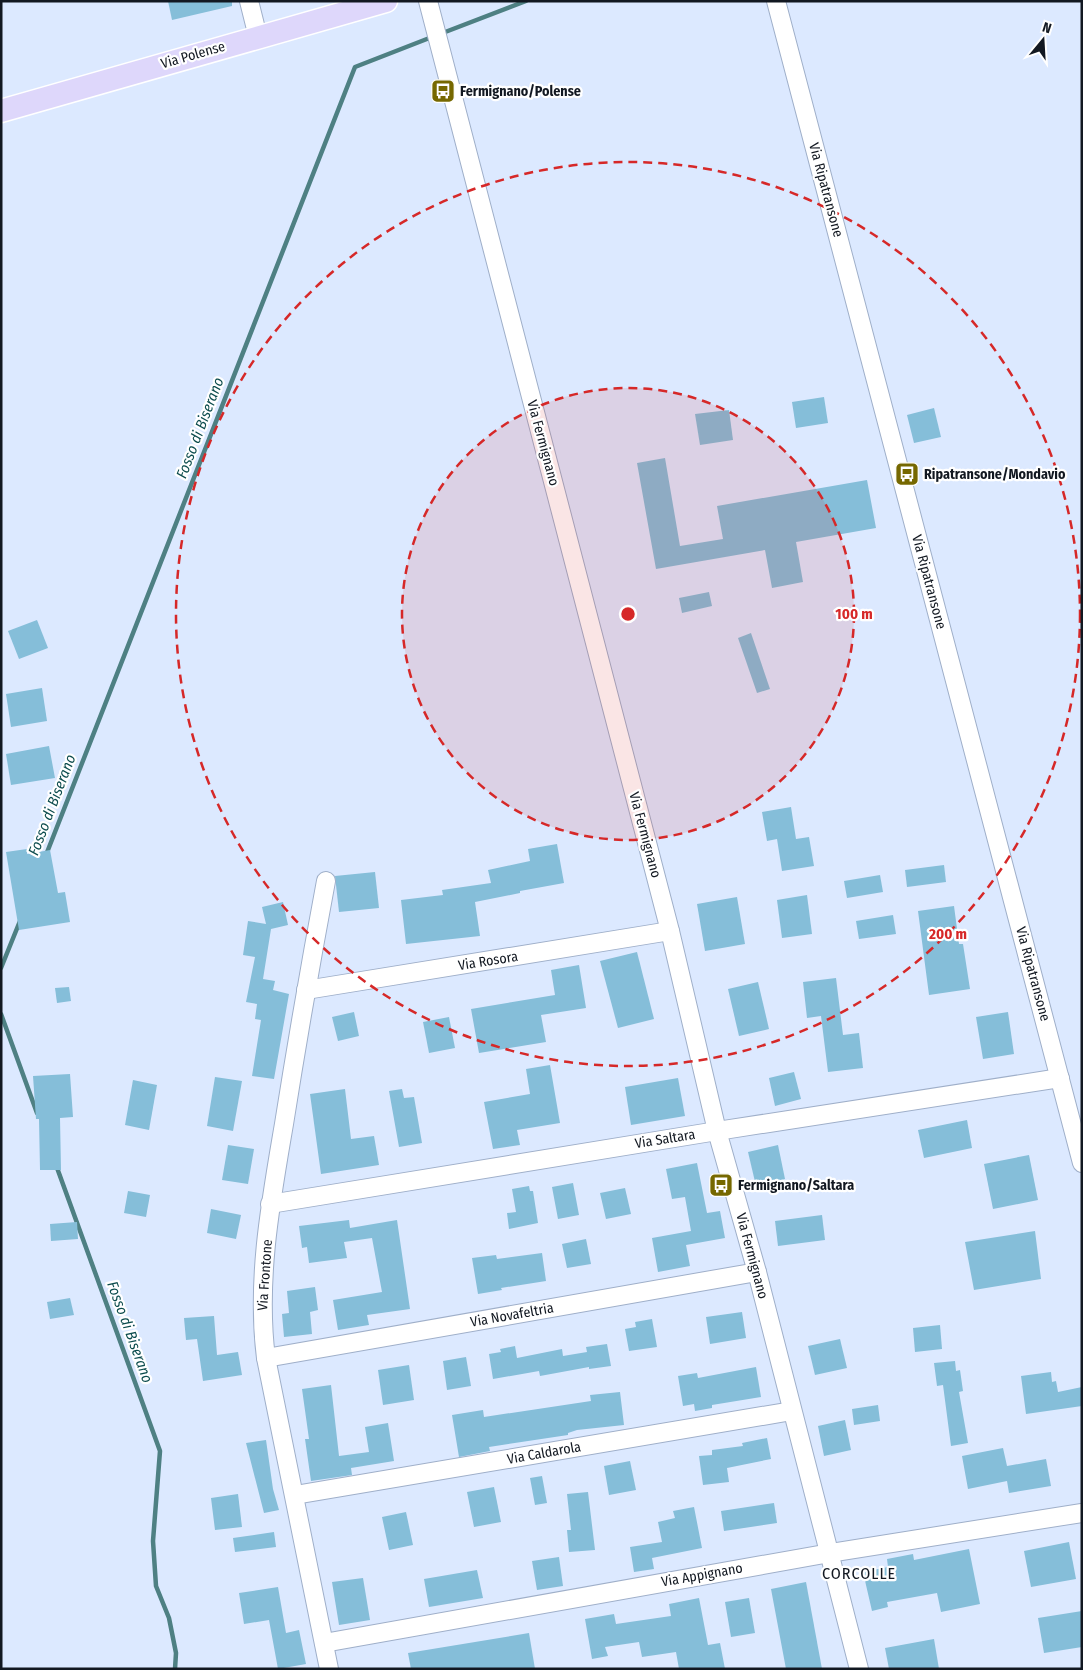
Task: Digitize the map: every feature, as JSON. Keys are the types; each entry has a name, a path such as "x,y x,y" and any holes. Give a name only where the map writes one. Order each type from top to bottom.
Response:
{"main road":[{"name":"Via Polense","path":"1,111 386,1"}],"street":[{"path":"249,1 258,37"},
{"name":"Via Fermignano","path":"428,1 670,931 717,1131 757,1272 859,1669"},
{"name":"Via Ripatransone","path":"776,1 1082,1163"},
{"name":"Via Frontone","path":"326,881 270,1204 262,1299 266,1358 329,1669"},
{"name":"Via Rosora","path":"306,990 670,931"},
{"name":"Via Saltara","path":"270,1204 717,1131 1060,1078"},
{"name":"Via Novafeltria","path":"266,1358 757,1272"},
{"name":"Via Caldarola","path":"295,1495 792,1410"},
{"name":"Via Appignano","path":"324,1643 830,1553 1082,1513"}],"building":[{"path":"168,1 232,1 232,6 172,20"},
{"path":"824,397 828,423 796,428 792,402"},
{"path":"934,408 941,437 914,443 907,415"},
{"path":"729,410 733,440 700,445 695,414"},
{"path":"665,458 680,546 723,539 717,506 867,480 876,528 796,542 803,582 772,588 765,550 656,569 637,463"},
{"path":"709,592 712,606 682,613 679,598"},
{"path":"37,620 48,648 19,659 8,631"},
{"path":"751,633 770,689 757,693 738,638"},
{"path":"42,688 47,721 11,727 6,694"},
{"path":"49,746 55,778 11,785 6,754"},
{"path":"791,807 796,839 809,837 814,866 782,871 777,839 767,841 762,812"},
{"path":"557,844 564,883 475,902 480,936 406,944 401,900 443,895 442,890 491,883 488,870 530,861 528,849"},
{"path":"27,849 27,854 50,850 58,893 65,892 70,922 19,930 6,852"},
{"path":"944,865 946,882 907,887 905,870"},
{"path":"375,872 379,908 339,912 335,876"},
{"path":"880,875 883,892 847,898 844,881"},
{"path":"807,895 812,934 782,938 777,900"},
{"path":"737,897 745,944 705,951 697,904"},
{"path":"283,902 288,925 271,929 263,979 275,981 273,990 289,994 274,1079 252,1076 261,1020 255,1019 257,1004 246,1002 255,957 243,955 248,921 266,924 262,907"},
{"path":"954,906 959,944 963,944 970,989 929,995 918,911"},
{"path":"893,915 896,934 859,939 856,921"},
{"path":"637,952 654,1019 618,1028 600,961"},
{"path":"579,965 586,1008 541,1015 546,1042 479,1053 471,1009 555,995 551,970"},
{"path":"836,978 843,1035 859,1033 863,1068 828,1072 821,1016 807,1018 803,982"},
{"path":"758,982 769,1029 739,1036 728,989"},
{"path":"69,987 71,1001 57,1003 55,988"},
{"path":"354,1012 359,1036 338,1041 332,1017"},
{"path":"1008,1012 1014,1054 983,1059 976,1017"},
{"path":"449,1017 455,1048 429,1053 423,1022"},
{"path":"550,1065 560,1123 517,1130 520,1145 493,1149 484,1102 530,1094 526,1069"},
{"path":"794,1072 801,1099 775,1106 769,1078"},
{"path":"70,1074 73,1117 60,1118 61,1170 40,1170 39,1119 36,1119 33,1076"},
{"path":"215,1077 242,1081 233,1131 207,1126"},
{"path":"678,1078 685,1116 631,1125 625,1087"},
{"path":"133,1080 157,1085 149,1130 125,1125"},
{"path":"345,1089 351,1139 374,1136 379,1165 321,1174 310,1094"},
{"path":"402,1089 404,1098 414,1097 422,1143 399,1147 389,1091"},
{"path":"967,1120 972,1148 924,1158 918,1130"},
{"path":"228,1145 254,1149 248,1184 222,1180"},
{"path":"778,1145 785,1179 756,1186 748,1152"},
{"path":"1029,1155 1038,1200 993,1209 984,1164"},
{"path":"697,1163 707,1213 720,1211 725,1238 686,1245 690,1266 658,1272 652,1238 691,1231 685,1197 672,1199 666,1169"},
{"path":"573,1183 579,1215 558,1219 552,1187"},
{"path":"529,1186 530,1191 533,1191 538,1223 509,1229 507,1213 516,1212 512,1189"},
{"path":"625,1188 631,1214 606,1219 600,1193"},
{"path":"128,1191 150,1195 146,1217 124,1213"},
{"path":"211,1209 241,1215 236,1239 207,1233"},
{"path":"822,1215 825,1240 778,1246 775,1221"},
{"path":"349,1220 350,1228 397,1220 410,1309 367,1315 369,1325 338,1330 333,1300 382,1292 372,1238 344,1242 347,1258 309,1263 307,1247 302,1248 299,1226"},
{"path":"77,1222 78,1239 51,1241 50,1224"},
{"path":"1035,1231 1041,1279 974,1290 965,1242"},
{"path":"586,1239 591,1264 567,1268 562,1244"},
{"path":"542,1253 546,1281 501,1288 502,1290 478,1294 472,1258 496,1255 497,1259"},
{"path":"315,1287 318,1310 310,1312 312,1334 284,1337 282,1314 289,1313 287,1291"},
{"path":"70,1298 74,1315 50,1319 47,1302"},
{"path":"742,1312 746,1338 710,1344 706,1317"},
{"path":"214,1316 217,1355 238,1352 242,1375 203,1381 197,1339 186,1340 184,1318"},
{"path":"652,1319 657,1347 629,1351 625,1329 636,1327 635,1322"},
{"path":"940,1325 942,1349 915,1352 913,1328"},
{"path":"840,1339 847,1368 815,1375 808,1346"},
{"path":"607,1344 611,1366 589,1369 589,1367 540,1376 539,1371 493,1379 489,1354 501,1352 500,1349 515,1346 517,1358 562,1349 563,1356 587,1352 586,1347"},
{"path":"466,1357 471,1386 447,1390 443,1361"},
{"path":"955,1361 956,1371 960,1370 963,1391 959,1392 968,1443 951,1446 943,1385 937,1386 934,1363"},
{"path":"409,1365 414,1400 383,1405 378,1370"},
{"path":"756,1367 761,1397 712,1405 712,1408 695,1411 694,1404 683,1406 678,1376 697,1373 698,1378"},
{"path":"1051,1372 1052,1382 1056,1381 1058,1392 1082,1387 1082,1406 1026,1414 1021,1376"},
{"path":"331,1385 339,1456 369,1452 365,1427 388,1423 394,1461 351,1468 352,1475 311,1481 305,1439 309,1439 302,1389"},
{"path":"620,1392 624,1425 577,1430 568,1433 568,1435 489,1447 490,1451 459,1457 452,1415 483,1410 484,1417 591,1401 590,1395"},
{"path":"878,1405 880,1421 854,1425 852,1409"},
{"path":"845,1420 851,1450 824,1456 818,1426"},
{"path":"767,1438 771,1459 727,1468 729,1482 703,1485 699,1456 712,1455 712,1450 743,1446 742,1443"},
{"path":"266,1440 273,1489 279,1510 264,1513 246,1443"},
{"path":"1003,1448 1007,1466 1046,1459 1051,1486 1009,1493 1007,1481 968,1489 962,1456"},
{"path":"630,1461 636,1490 609,1495 604,1466"},
{"path":"542,1476 547,1503 535,1505 530,1478"},
{"path":"494,1487 501,1522 474,1527 467,1492"},
{"path":"588,1492 595,1550 569,1552 567,1530 571,1530 567,1494"},
{"path":"238,1494 242,1527 215,1530 211,1498"},
{"path":"774,1503 777,1523 724,1531 721,1511"},
{"path":"694,1507 702,1548 652,1558 654,1569 634,1572 630,1547 662,1542 658,1522 675,1518 673,1511"},
{"path":"406,1512 413,1545 389,1550 382,1517"},
{"path":"274,1532 276,1547 235,1552 233,1538"},
{"path":"1069,1542 1076,1579 1031,1587 1024,1551"},
{"path":"969,1549 980,1604 941,1612 937,1593 887,1602 888,1607 872,1611 863,1572 888,1567 887,1559 913,1554 914,1560"},
{"path":"559,1557 563,1586 537,1590 532,1561"},
{"path":"477,1570 483,1598 429,1607 424,1579"},
{"path":"363,1578 370,1620 339,1625 332,1582"},
{"path":"806,1582 822,1669 786,1669 771,1589"},
{"path":"278,1587 286,1633 299,1630 306,1664 278,1669 269,1620 244,1624 239,1593"},
{"path":"699,1598 708,1645 720,1643 725,1669 679,1669 676,1652 642,1657 639,1642 605,1647 608,1656 592,1659 585,1619 614,1614 616,1624 671,1616 669,1604"},
{"path":"749,1598 755,1633 731,1637 725,1602"},
{"path":"1082,1611 1082,1647 1044,1653 1038,1618"},
{"path":"529,1633 535,1669 411,1669 408,1653"},
{"path":"934,1639 939,1669 889,1669 885,1648"}],"waterway":[{"name":"Fosso di Biserano","path":"440,34 526,1"},
{"name":"Fosso di Biserano","path":"46,855 355,67 432,37"},
{"name":"Fosso di Biserano","path":"1,968 20,921"},
{"name":"Fosso di Biserano","path":"1,1014 37,1113"},
{"name":"Fosso di Biserano","path":"56,1165 160,1451 153,1541 156,1586 169,1618 176,1653 175,1669"}],"place":[{"name":"Fermignano/Polense","path":"443,91"},
{"name":"Ripatransone/Mondavio","path":"907,474"},
{"name":"Fermignano/Saltara","path":"721,1185"}],"district":[{"name":"CORCOLLE","path":"859,1573"}]}
